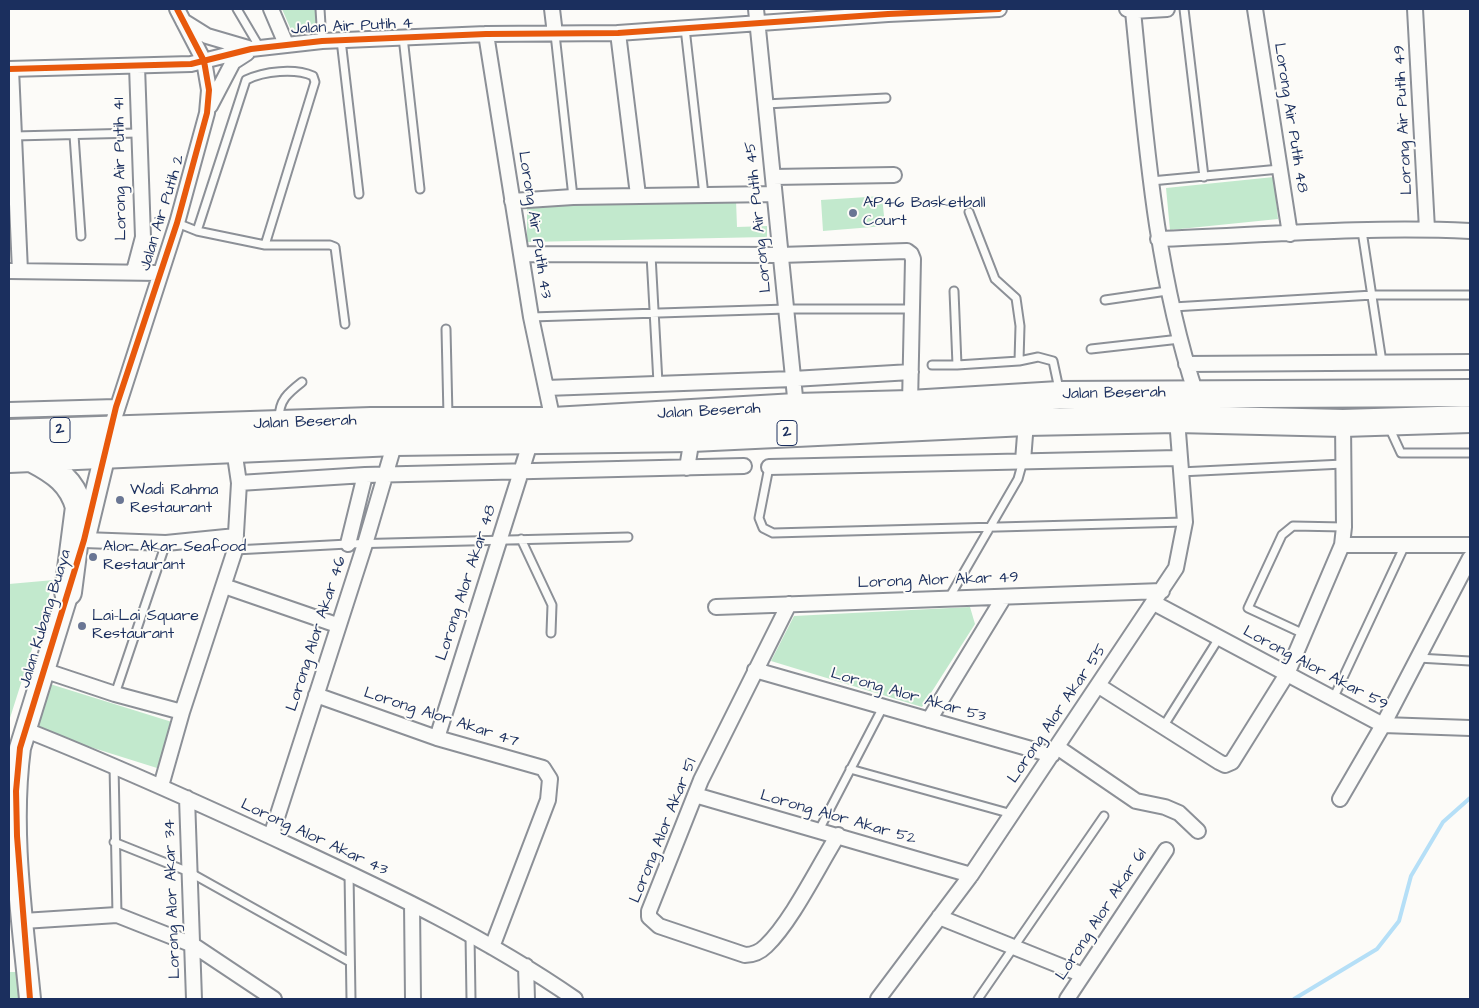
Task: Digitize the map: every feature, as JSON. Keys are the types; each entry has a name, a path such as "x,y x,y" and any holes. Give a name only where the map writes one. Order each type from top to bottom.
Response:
{"highway":[{"name":"Jalan Beserah","path":"9,433 113,417 279,424 553,421 796,407 910,404 1059,395 1470,393"},
{"name":"Jalan Beserah","path":"21,459 395,442 692,438 1026,422 1176,419 1343,423 1470,419"},
{"path":"21,459 51,468 68,482 75,494 79,507 68,592"}],"street":[{"path":"271,9 286,44"},
{"path":"552,9 555,34"},
{"name":"Lorong Air Putih 45","path":"756,9 796,407"},
{"name":"Jalan Air Putih 4","path":"10,69 191,64 256,49 322,41 486,34 618,33 999,9"},
{"path":"1167,9 1130,10 1158,239 1167,291 1173,306 1186,364 1196,394"},
{"name":"Lorong Air Putih 48","path":"1254,9 1290,234"},
{"name":"Lorong Air Putih 49","path":"1415,9 1427,229"},
{"path":"180,14 207,36 256,49"},
{"name":"Jalan Air Putih 2","path":"113,417 177,223 207,113 209,90 204,60 180,14"},
{"path":"618,33 638,195"},
{"name":"Lorong Air Putih 43","path":"486,34 530,317 553,421"},
{"path":"207,113 233,62 256,49"},
{"name":"Lorong Air Putih 41","path":"134,271 143,237 137,66"},
{"path":"10,69 13,136 14,271 134,271 160,273"},
{"path":"773,177 894,174"},
{"path":"512,201 638,195 774,194"},
{"path":"1158,239 1427,229 1470,231"},
{"path":"521,254 780,255 907,251 912,259 910,404"},
{"path":"1186,364 1470,362"},
{"path":"546,388 793,379 910,372"},
{"path":"9,410 113,417"},
{"name":"Jalan Kubang Buaya","path":"30,999 16,836 14,763 46,670 84,540 113,417"},
{"name":"Lorong Alor Akar 55","path":"878,999 971,875 1176,568 1185,522 1176,419"},
{"path":"1023,461 1026,422"},
{"path":"1099,686 1219,762 1225,765 1232,762 1286,674 1342,545 1344,527 1343,423"},
{"path":"687,468 692,438"},
{"name":"Lorong Alor Akar 48","path":"437,738 531,440"},
{"name":"Lorong Alor Akar 46","path":"271,836 337,625 365,544 395,442"},
{"path":"161,786 182,712 235,550 239,483 234,449"},
{"path":"769,467 1178,458"},
{"path":"239,483 385,474 744,466"},
{"path":"348,544 365,475"},
{"path":"84,540 166,543 236,536"},
{"path":"1342,545 1470,545"},
{"path":"1340,799 1382,725 1470,558"},
{"path":"224,586 337,625"},
{"path":"1455,589 1470,589"},
{"path":"928,720 1004,597"},
{"name":"Lorong Alor Akar 49","path":"716,607 1004,597 1158,597"},
{"name":"Lorong Alor Akar 59","path":"1158,597 1219,638 1382,725 1470,728"},
{"name":"Lorong Alor Akar 51","path":"789,604 695,795 649,911 649,917 659,926 752,956 766,947 782,926 838,835"},
{"path":"46,670 115,694 182,712"},
{"name":"Lorong Alor Akar 53","path":"755,670 928,720 1055,751"},
{"name":"Lorong Alor Akar 47","path":"316,696 437,738 543,768 550,779 548,800 492,947"},
{"name":"Lorong Alor Akar 43","path":"26,730 114,765 349,873 470,934 526,966 574,999"},
{"path":"1055,751 1136,801 1165,807 1179,813 1198,831"},
{"name":"Lorong Alor Akar 52","path":"695,795 971,875"},
{"name":"Lorong Alor Akar 34","path":"187,798 194,999"},
{"name":"Lorong Alor Akar 61","path":"1067,999 1166,850"},
{"path":"412,904 413,999"},
{"path":"23,921 117,915 193,945 274,999"},
{"path":"940,917 1083,976"},
{"path":"526,966 527,999"}],"lane":[{"path":"238,9 256,49"},
{"path":"320,9 322,41"},
{"path":"1184,9 1204,177"},
{"path":"685,28 704,194"},
{"path":"555,34 573,197"},
{"path":"403,37 420,189"},
{"path":"341,40 359,194"},
{"path":"197,231 246,80 256,75 303,72 313,76 315,82 265,245"},
{"path":"765,104 886,98"},
{"path":"13,136 138,133"},
{"path":"74,135 81,236"},
{"path":"1150,182 1280,169"},
{"path":"969,212 995,279 1016,298 1020,326 1019,361"},
{"path":"177,223 197,231 265,245 330,245 335,247 344,324"},
{"path":"1362,231 1374,295 1382,362"},
{"path":"651,254 658,383"},
{"path":"954,290 957,365"},
{"path":"1105,300 1167,291"},
{"path":"1173,306 1374,295 1470,295"},
{"path":"530,317 787,309 911,309"},
{"path":"446,329 448,421"},
{"path":"1090,349 1180,339"},
{"path":"932,365 1019,361 1038,357 1053,361 1059,395"},
{"path":"279,424 279,407 285,395 302,382"},
{"path":"1387,422 1400,453 1470,453"},
{"path":"949,599 989,526 1018,479 1023,461"},
{"path":"1180,472 1344,464"},
{"path":"769,467 759,518 763,528 772,533 1185,522"},
{"path":"1304,634 1248,608 1282,535 1287,529 1293,526 1344,527"},
{"path":"235,550 348,544 628,537"},
{"path":"521,539 552,605 551,633"},
{"path":"115,694 166,543"},
{"path":"1333,699 1405,544"},
{"path":"1163,727 1219,638"},
{"path":"1418,658 1470,661"},
{"path":"819,830 883,707"},
{"path":"114,765 114,842 117,915"},
{"path":"850,770 1012,814"},
{"path":"978,999 1104,816"},
{"path":"114,842 189,872 350,962"},
{"path":"349,873 350,999"},
{"path":"470,934 471,999"}],"green space":[{"path":"282,9 315,9 317,30 292,32"},
{"path":"1274,177 1278,219 1170,230 1166,188"},
{"name":"AP46 Basketball Court","path":"882,196 885,226 823,231 821,200"},
{"path":"736,200 737,227 767,226 767,237 527,242 527,205"},
{"path":"54,580 9,721 9,584"},
{"path":"970,607 975,624 922,707 771,661 794,616"},
{"path":"50,684 172,722 157,768 36,730"},
{"path":"9,972 18,972 19,999 9,999"}],"waterway":[{"path":"1294,999 1377,949 1399,921 1411,876 1443,822 1470,798"}],"cycle path":[{"path":"30,999 17,836 16,791 20,748 84,540 116,407 177,223 207,113 209,90 204,61 177,9"},
{"path":"9,69 191,64 251,49 322,41 486,34 618,33 888,14 999,9"}],"place":[{"name":"AP46 Basketball Court","path":"853,213"},
{"name":"Wadi Rahma Restaurant","path":"120,500"},
{"name":"Alor Akar Seafood Restaurant","path":"93,557"},
{"name":"Lai-Lai Square Restaurant","path":"82,626"}]}
